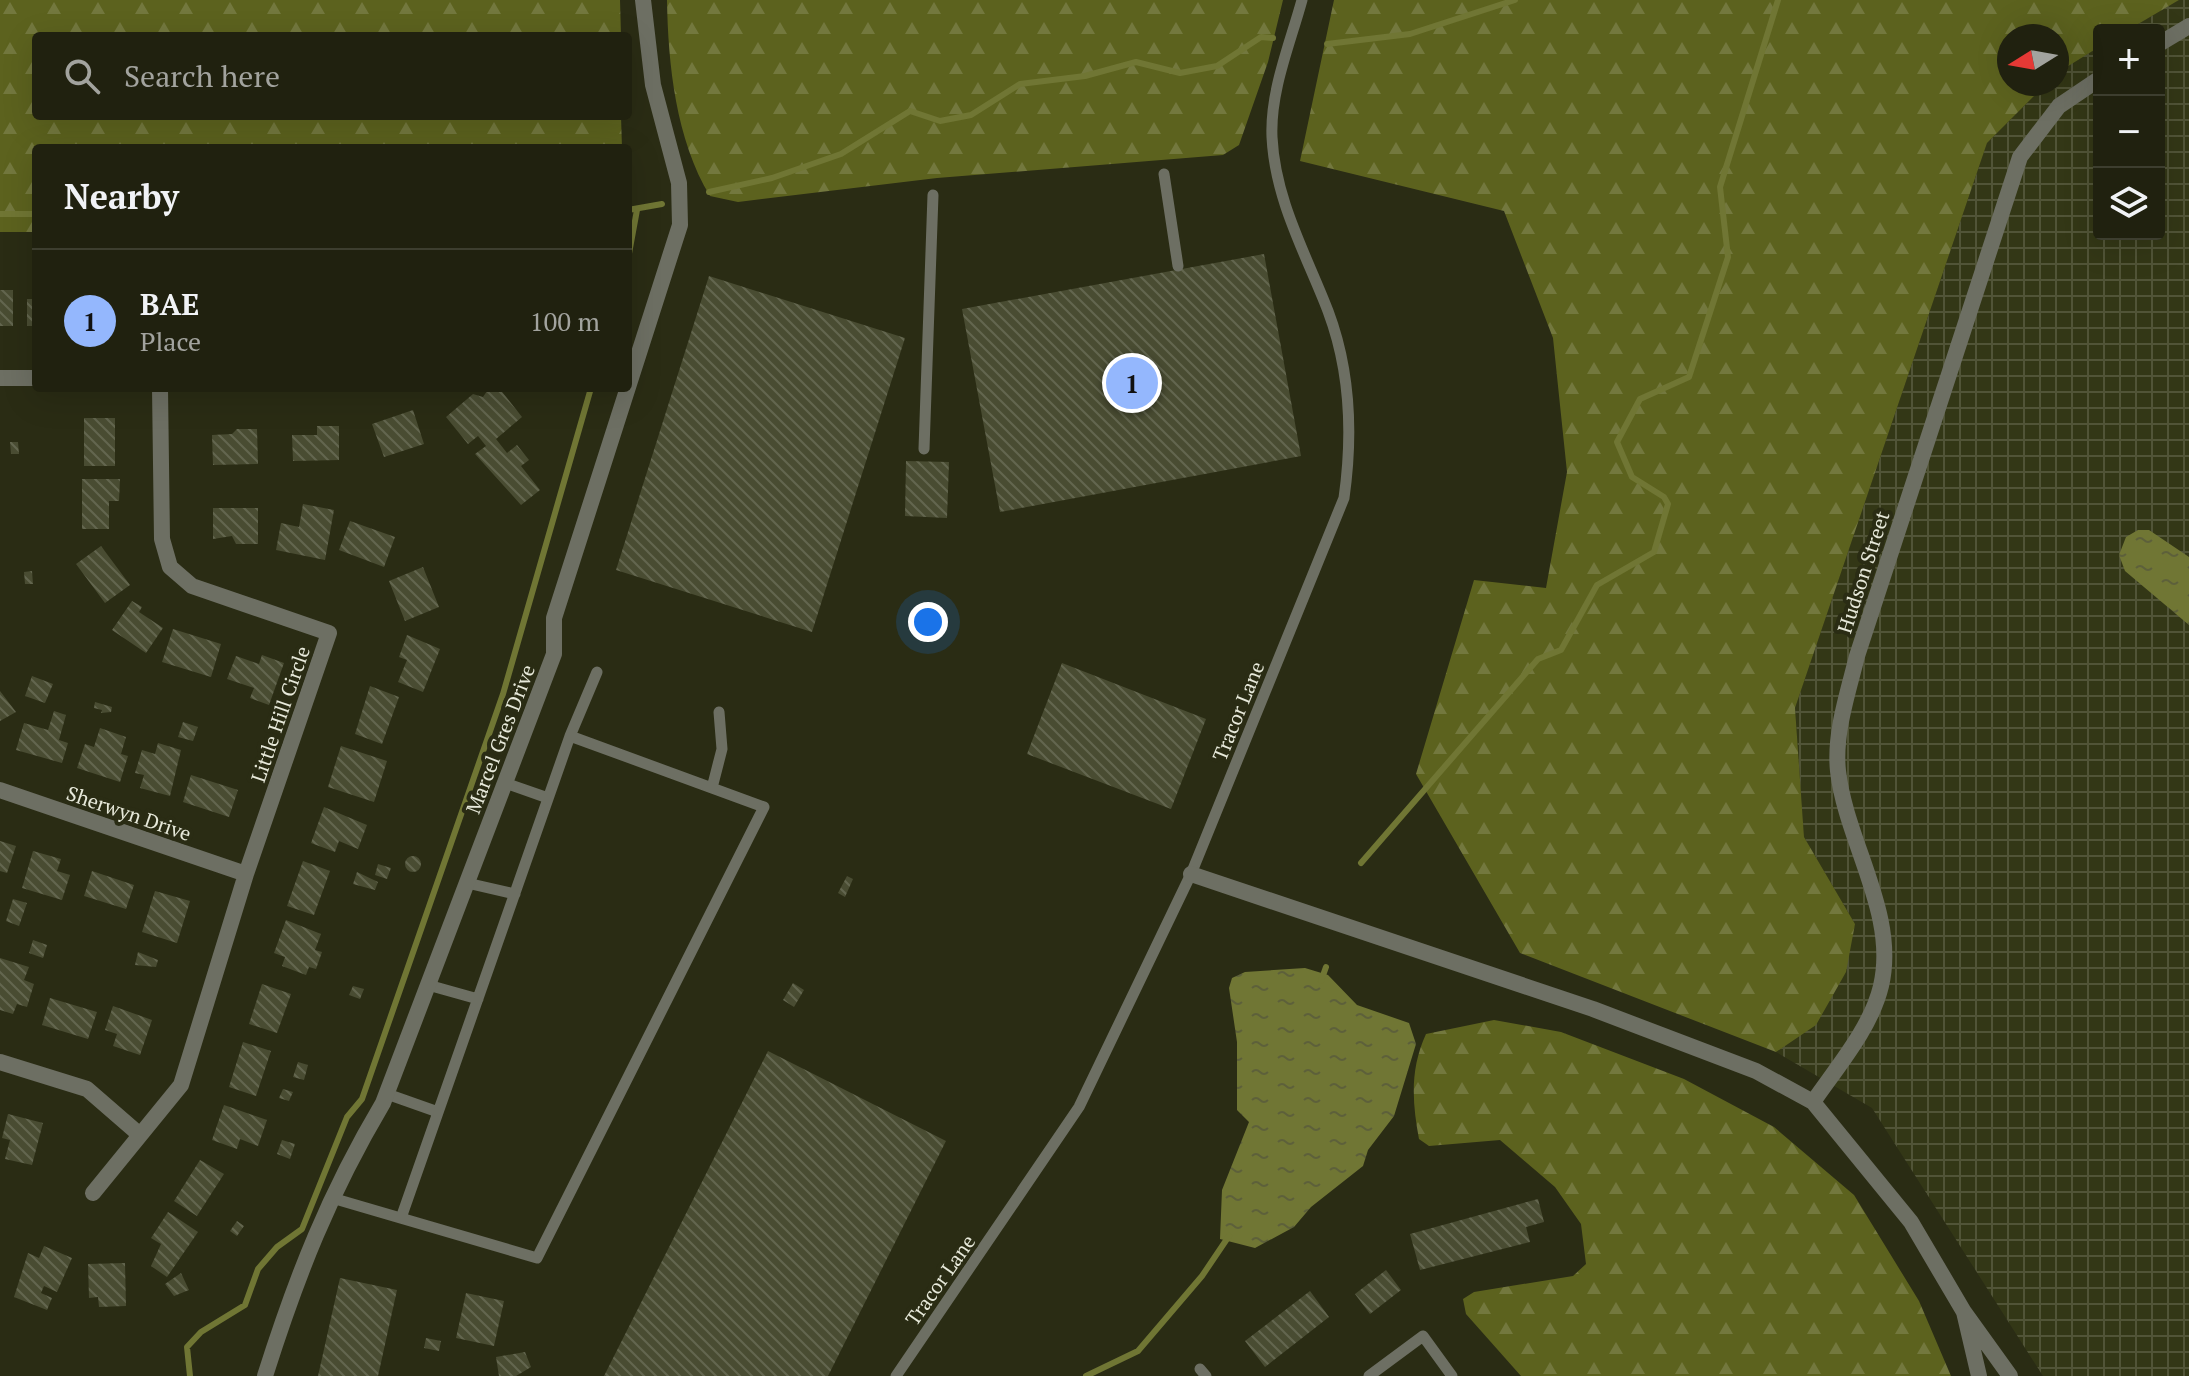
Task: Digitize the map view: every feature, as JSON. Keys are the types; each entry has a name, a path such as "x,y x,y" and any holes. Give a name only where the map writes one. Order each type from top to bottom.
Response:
{"street":[{"name":"Marcel Gres Drive","path":"632,375 680,225 679,183 653,85 643,0"},
{"path":"2165,40 2189,26"},
{"name":"Hudson Street","path":"1813,1102 1862,1031 1881,986 1885,946 1845,813 1837,769 1839,731 1857,656 2014,171 2037,130 2059,106 2093,83"},
{"path":"0,378 32,378"},
{"name":"Little Hill Circle","path":"93,1193 181,1085 246,874 329,633 192,586 170,567 162,539 160,392"},
{"name":"Marcel Gres Drive","path":"265,1376 297,1277 332,1198 387,1094 554,654 554,618 626,392"},
{"name":"Sherwyn Drive","path":"0,790 246,874"},
{"path":"1191,874 1593,1009 1756,1071 1813,1102 1911,1222 1964,1312 2010,1376"},
{"path":"0,1062 87,1089 140,1135"},
{"path":"1964,1312 1979,1376"}],"lane":[{"name":"Tracor Lane","path":"896,1376 1079,1107 1191,874 1337,518 1348,469 1350,419 1342,357 1329,313 1286,212 1272,136 1276,91 1302,0"},
{"path":"1164,174 1178,266"},
{"path":"924,449 933,195"},
{"path":"401,1218 570,736 597,672"},
{"path":"712,788 722,749 719,712"},
{"path":"332,1198 537,1258 764,807 570,736"},
{"path":"505,783 548,798"},
{"path":"467,883 515,894"},
{"path":"428,985 478,999"},
{"path":"387,1094 438,1112"},
{"path":"1369,1376 1423,1336 1452,1376"}],"shaded area":[{"path":"2179,0 2189,0 2189,1376 2043,1376 1872,1108 1776,1052 1816,1024 1855,924 1804,837 1795,708 1987,143 2034,96 2069,96 2069,65 2093,51 2093,240 2165,240 2165,24 2138,24"}],"green space":[{"path":"0,0 620,0 621,32 32,32 32,120 621,120 622,144 32,144 32,232 0,232"},
{"path":"667,0 1283,0 1268,62 1239,145 1223,155 937,178 738,202 710,196 689,151 672,75"},
{"path":"1334,0 2179,0 2138,24 2093,24 2093,51 2069,66 2069,24 1997,24 1997,96 2034,96 1987,143 1795,708 1804,837 1855,924 1846,972 1816,1025 1776,1052 1520,953 1416,774 1474,580 1546,588 1567,472 1553,338 1504,211 1300,161"},
{"path":"1494,1020 1561,1032 1684,1079 1774,1127 1854,1195 1919,1301 1951,1376 1521,1376 1466,1314 1463,1299 1474,1292 1573,1276 1586,1264 1581,1224 1555,1187 1500,1140 1429,1146 1419,1139 1415,1112 1415,1073 1426,1034"}],"water":[{"path":"2138,530 2149,530 2189,557 2189,625 2125,571 2119,555 2126,537"},
{"path":"1305,968 1328,975 1357,1005 1409,1023 1416,1044 1394,1116 1368,1150 1363,1166 1311,1207 1294,1227 1255,1248 1220,1239 1222,1190 1249,1122 1237,1110 1237,1042 1229,988 1232,978 1245,972"}],"building":[{"path":"1264,254 1301,456 1000,512 962,309"},
{"path":"709,276 905,338 812,632 616,570"},
{"path":"0,290 13,290 13,326 0,326"},
{"path":"27,299 32,299 32,326 27,326"},
{"path":"486,392 502,392 522,417 496,439 507,453 517,445 529,460 521,466 540,490 521,505 475,454 486,446 478,436 468,444 446,417 473,394 483,397"},
{"path":"413,410 424,444 384,457 372,424"},
{"path":"84,418 115,418 115,466 84,466"},
{"path":"317,426 339,426 339,460 293,461 292,435 317,435"},
{"path":"237,429 257,429 258,464 213,465 212,435 232,434"},
{"path":"10,442 18,442 19,454 11,454"},
{"path":"906,461 949,462 947,518 905,516"},
{"path":"82,479 120,479 119,501 109,501 109,529 82,529"},
{"path":"303,504 334,510 325,560 276,550 281,523 299,527"},
{"path":"213,508 258,508 258,544 236,544 232,536 213,539"},
{"path":"350,521 395,537 384,567 339,550"},
{"path":"101,546 130,585 105,603 76,564"},
{"path":"423,567 439,607 405,621 389,581"},
{"path":"32,571 33,584 25,584 24,572"},
{"path":"132,601 142,607 139,612 163,628 146,653 112,630"},
{"path":"173,629 221,644 211,677 162,662"},
{"path":"407,635 440,649 423,692 398,682 407,660 399,657"},
{"path":"262,655 284,663 269,705 250,698 254,688 227,679 236,656 259,664"},
{"path":"1062,663 1206,719 1171,809 1027,754"},
{"path":"32,676 53,684 45,703 25,696"},
{"path":"370,686 399,697 382,744 355,734"},
{"path":"0,691 16,712 0,721"},
{"path":"95,702 112,707 111,712 101,713 102,710 94,708"},
{"path":"54,711 66,715 59,740 68,743 62,763 16,750 24,723 48,730"},
{"path":"183,722 198,727 193,741 178,737"},
{"path":"100,728 126,737 121,754 128,756 120,782 77,768 85,744 94,747"},
{"path":"158,743 181,750 170,796 140,788 144,775 135,773 142,750 155,754"},
{"path":"341,746 387,761 374,802 328,787"},
{"path":"191,775 238,790 229,817 183,802"},
{"path":"324,807 367,825 358,849 339,841 335,852 311,843"},
{"path":"0,841 16,846 7,873 0,871"},
{"path":"33,851 61,859 57,871 70,875 62,900 22,888"},
{"path":"413,856 419,858 419,870 413,872 407,870 405,864 407,858"},
{"path":"303,861 330,871 314,915 287,906"},
{"path":"378,864 391,868 387,879 375,875"},
{"path":"92,871 134,885 126,909 84,896"},
{"path":"357,872 378,882 375,890 353,884"},
{"path":"847,876 853,879 845,897 838,893"},
{"path":"155,891 190,901 177,943 142,932"},
{"path":"13,899 27,903 19,926 6,921"},
{"path":"286,920 321,934 315,950 322,952 316,969 309,967 306,975 282,966 285,957 274,953"},
{"path":"33,940 47,945 43,958 29,953"},
{"path":"138,952 158,960 156,967 135,965"},
{"path":"0,958 29,967 24,980 34,984 27,1007 17,1004 13,1014 0,1010"},
{"path":"793,983 804,990 794,1007 783,1000"},
{"path":"262,984 291,994 277,1033 249,1024"},
{"path":"353,986 364,989 360,999 349,995"},
{"path":"50,998 97,1012 88,1039 42,1025"},
{"path":"113,1006 152,1020 140,1055 113,1046 117,1034 105,1030"},
{"path":"243,1042 271,1051 256,1096 229,1087"},
{"path":"768,1051 946,1141 828,1376 604,1376"},
{"path":"298,1062 308,1065 304,1080 293,1077"},
{"path":"283,1089 293,1092 289,1101 279,1098"},
{"path":"224,1105 267,1120 258,1146 240,1139 237,1149 212,1140"},
{"path":"8,1114 43,1123 32,1165 5,1159 10,1140 2,1138"},
{"path":"282,1140 295,1144 290,1159 277,1154"},
{"path":"200,1160 224,1174 197,1216 174,1201"},
{"path":"1538,1199 1544,1222 1526,1227 1530,1242 1420,1270 1410,1234"},
{"path":"168,1212 198,1232 167,1277 151,1266 161,1244 151,1238"},
{"path":"237,1221 244,1226 237,1236 230,1231"},
{"path":"44,1246 72,1258 57,1292 44,1286 41,1293 52,1298 47,1310 14,1297 28,1253 39,1258"},
{"path":"125,1263 126,1306 99,1307 98,1297 89,1298 88,1264"},
{"path":"1386,1270 1401,1290 1370,1314 1355,1294"},
{"path":"181,1273 189,1290 174,1296 165,1284"},
{"path":"340,1278 397,1290 378,1376 318,1376"},
{"path":"1310,1291 1329,1317 1265,1367 1245,1341"},
{"path":"466,1293 504,1301 494,1346 456,1338"},
{"path":"426,1338 441,1341 439,1351 424,1348"},
{"path":"525,1352 531,1367 516,1376 499,1376 496,1357"}],"waterway":[{"path":"1327,44 1410,34 1515,0"},
{"path":"1361,863 1538,659 1561,650 1597,585 1654,552 1668,504 1664,497 1632,477 1617,442 1640,399 1689,377 1728,257 1720,187 1778,0"},
{"path":"709,192 772,178 841,154 910,111 940,121 971,115 1020,84 1085,76 1136,62 1180,73 1217,66 1261,37 1273,38"},
{"path":"632,209 662,204"},
{"path":"632,237 637,210"},
{"path":"0,214 32,214"},
{"path":"190,1376 187,1347 201,1332 245,1305 258,1269 277,1247 302,1229 347,1117 362,1099 503,694 590,392"},
{"path":"1321,981 1326,967"},
{"path":"1086,1376 1138,1351 1202,1276 1229,1236"}],"place":[{"name":"BAE","path":"1132,383"}]}
